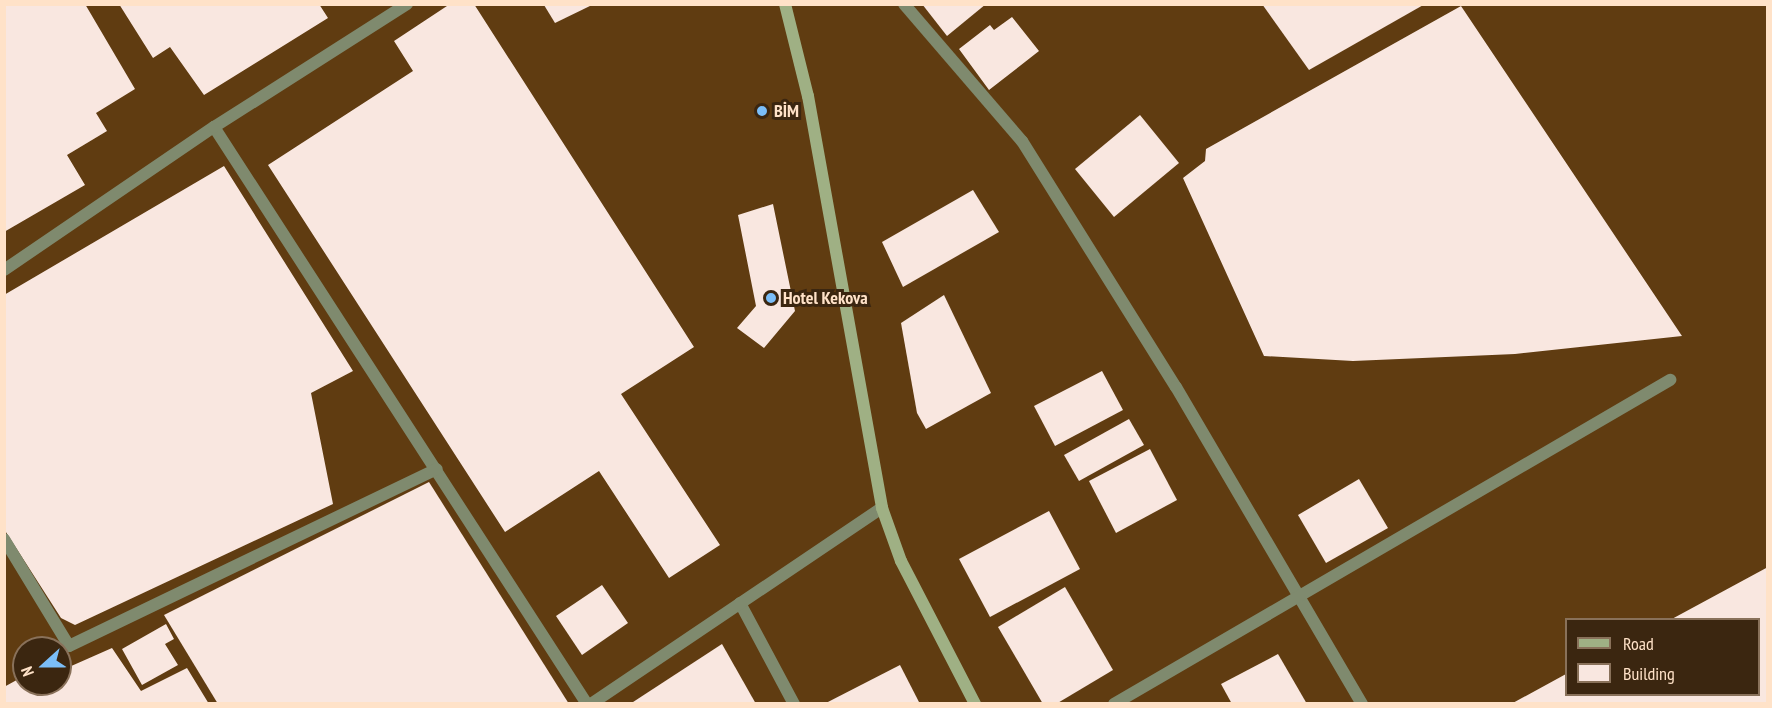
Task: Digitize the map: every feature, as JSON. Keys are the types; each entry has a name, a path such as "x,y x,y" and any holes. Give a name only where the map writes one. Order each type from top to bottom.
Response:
{"street":[{"path":"4,270 214,127 407,4"},
{"path":"785,4 808,96 882,508 901,561 975,704"},
{"path":"904,4 1022,141 1302,598 1362,704"},
{"path":"214,127 589,704 882,508"},
{"path":"1114,704 1302,598 1670,380"},
{"path":"4,539 69,646 437,469"},
{"path":"740,603 794,704"}],"building":[{"path":"4,4 85,4 135,89 96,113 107,131 67,155 85,185 4,232"},
{"path":"119,4 319,4 328,18 204,95 170,47 153,58"},
{"path":"450,4 474,4 694,347 621,394 720,545 669,578 599,471 505,532 268,165 413,71 394,41"},
{"path":"922,4 986,4 947,36"},
{"path":"1262,4 1425,4 1309,70"},
{"path":"544,5 592,5 555,23"},
{"path":"1461,6 1682,336 1515,354 1353,361 1264,356 1183,178 1205,161 1206,149"},
{"path":"1012,17 1039,51 989,90 959,49 990,25 994,30"},
{"path":"1140,115 1179,163 1114,217 1075,169"},
{"path":"224,166 353,371 311,393 333,504 75,625 61,618 4,529 4,295"},
{"path":"973,190 999,232 903,287 882,242"},
{"path":"773,204 795,311 764,348 737,328 756,306 738,215"},
{"path":"944,295 991,393 926,429 917,413 901,323"},
{"path":"1102,371 1123,410 1055,446 1034,406"},
{"path":"1129,419 1144,445 1079,481 1064,455"},
{"path":"1150,449 1177,500 1116,533 1089,481"},
{"path":"1359,479 1388,528 1326,563 1298,515"},
{"path":"429,482 569,704 218,704 164,615"},
{"path":"1049,511 1080,569 990,617 959,559"},
{"path":"1768,567 1768,704 1511,704 1565,675 1565,696 1760,696 1760,618 1674,618"},
{"path":"602,585 628,623 582,655 556,616"},
{"path":"1065,587 1113,670 1056,704 1043,704 998,627"},
{"path":"166,624 174,639 165,644 178,665 142,685 122,649"},
{"path":"722,644 756,704 630,704"},
{"path":"112,648 141,691 187,668 209,704 4,704 4,687 12,683 12,696 72,696 72,666"},
{"path":"1278,654 1307,704 1232,704 1221,684"},
{"path":"900,665 920,704 824,704"}],"place":[{"name":"BİM","path":"762,111"},
{"name":"Hotel Kekova","path":"771,298"}]}
